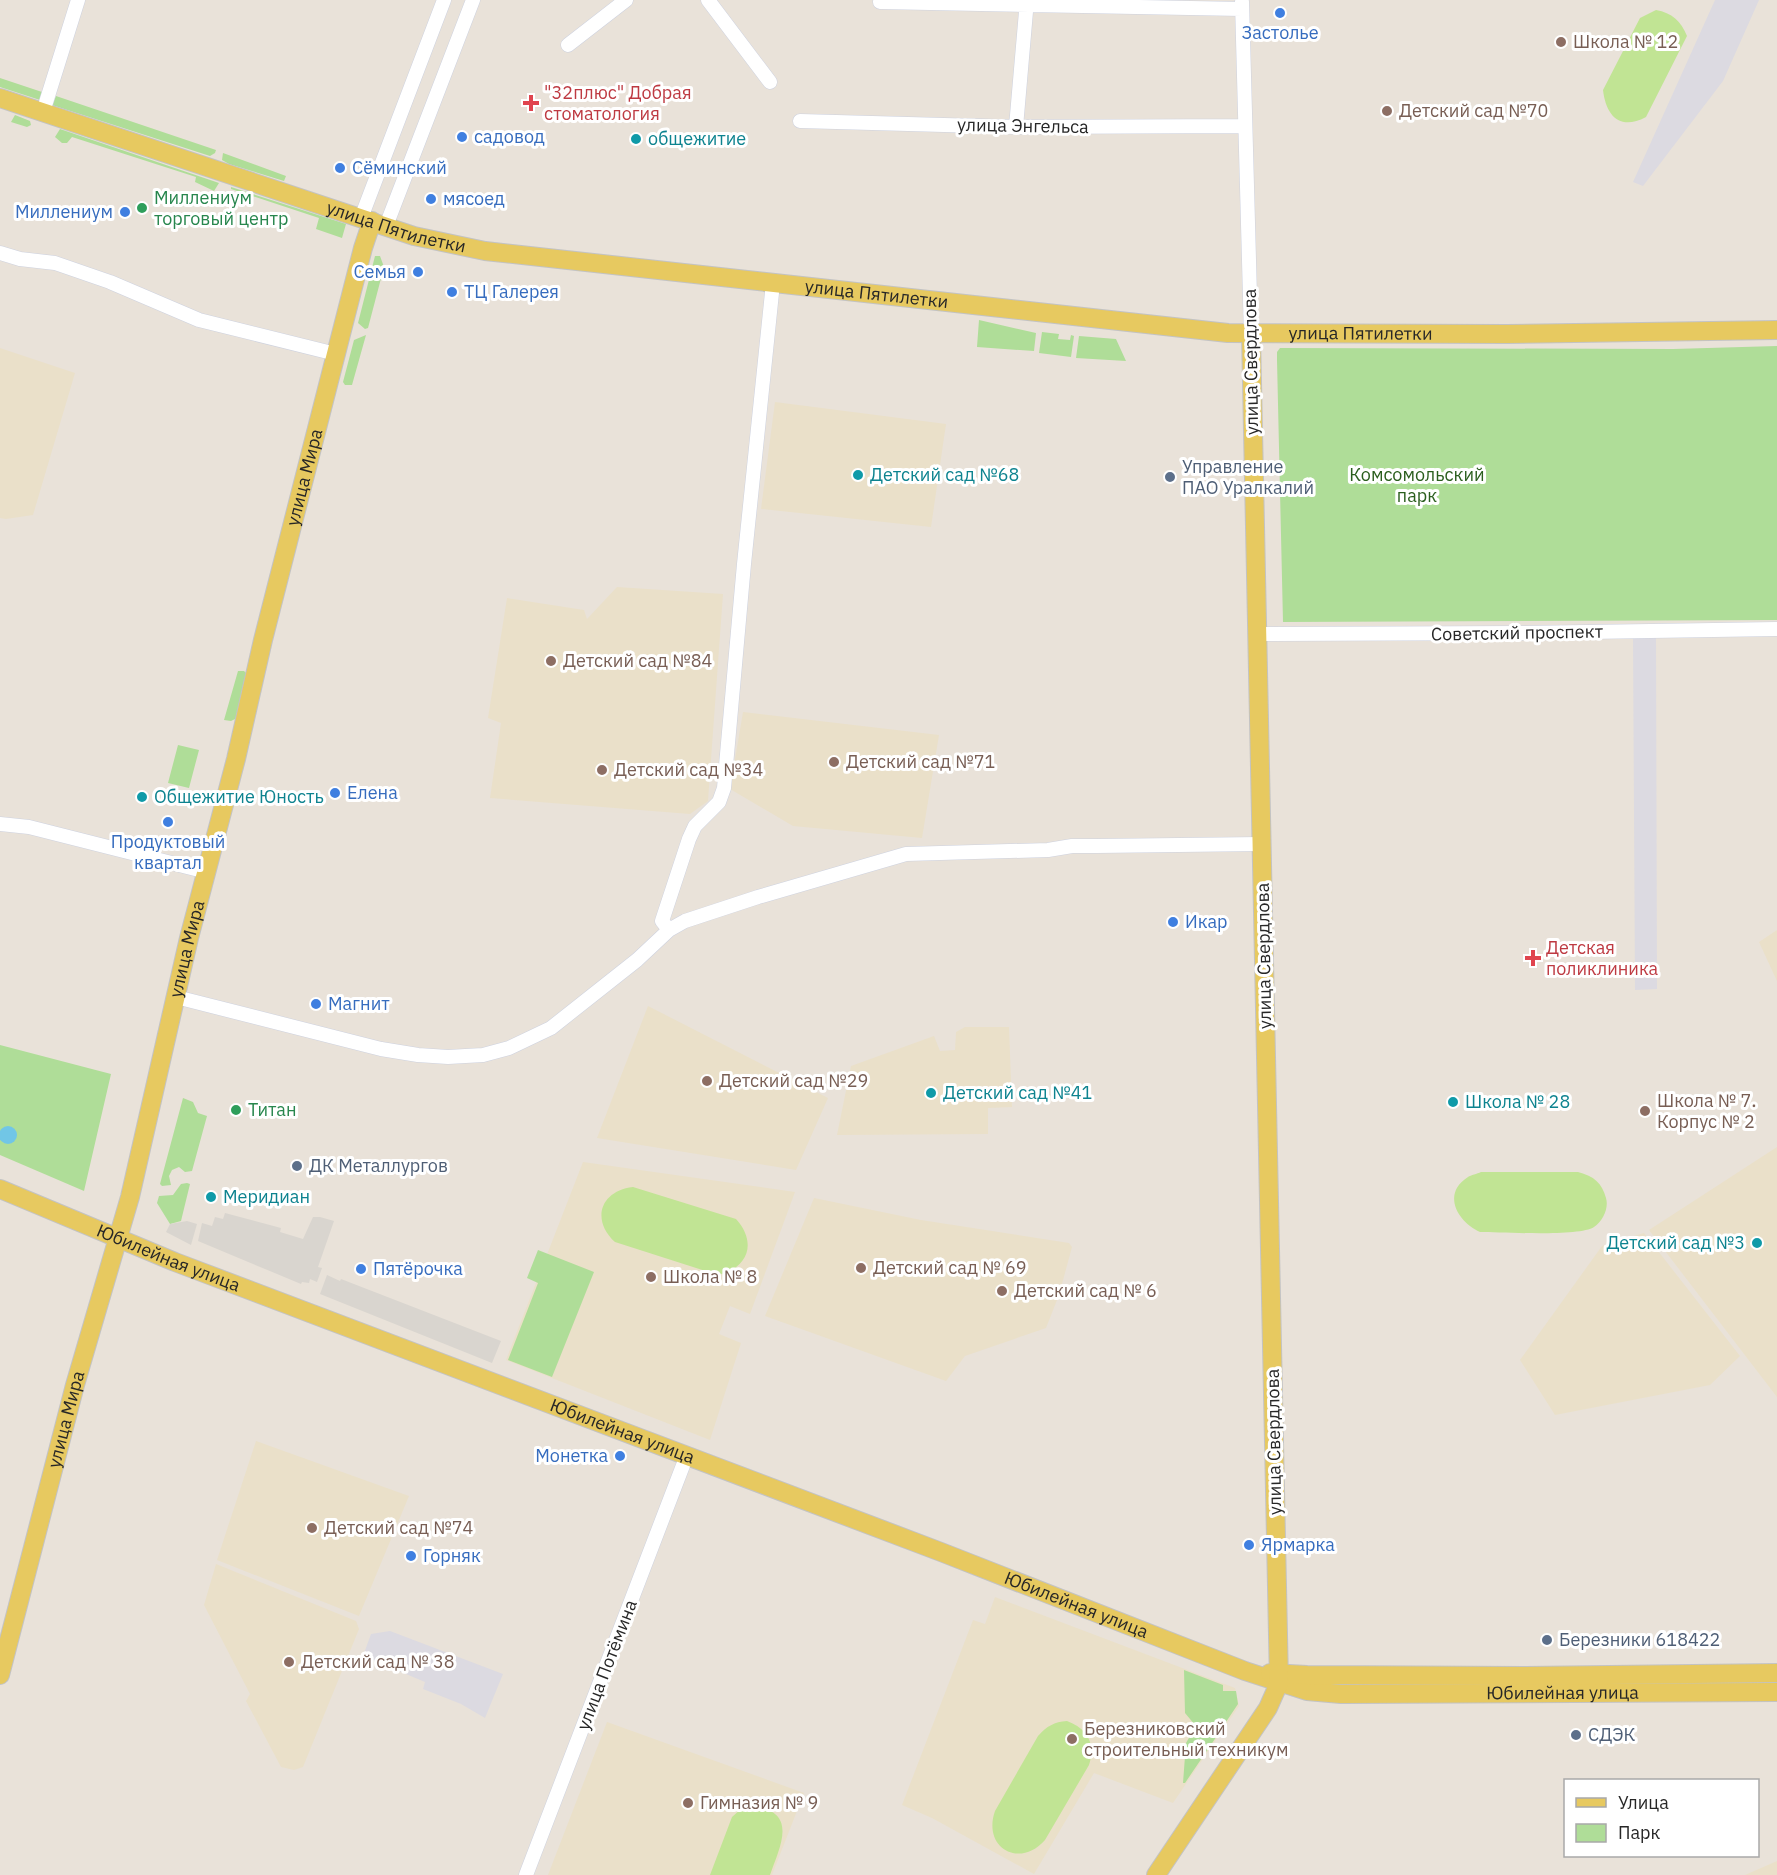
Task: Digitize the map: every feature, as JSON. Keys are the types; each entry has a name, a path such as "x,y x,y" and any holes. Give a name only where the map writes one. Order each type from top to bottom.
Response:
{"main road":[{"name":"улица Пятилетки","path":"0,98 429,240 485,251 1251,334 1507,334 1777,330"},
{"name":"улица Мира","path":"0,1675 75,1385 130,1197 176,997 246,720 263,640 363,248 373,222"},
{"name":"улица Свердлова","path":"1155,1875 1268,1708 1279,1678 1251,334"},
{"name":"Юбилейная улица","path":"0,1189 175,1262 687,1455 1245,1671 1279,1678 1777,1673"},
{"name":"Юбилейная улица","path":"1279,1678 1308,1691 1341,1694 1777,1692"}],"street":[{"path":"43,112 78,0"},
{"name":"улица Мира","path":"373,222 444,0"},
{"name":"улица Мира","path":"373,222 473,0"},
{"path":"568,45 626,0"},
{"path":"708,0 770,82"},
{"path":"880,2 1242,5"},
{"path":"1016,127 1027,2"},
{"name":"улица Свердлова","path":"1242,5 1251,334"},
{"name":"улица Энгельса","path":"800,122 1016,127 1245,126"},
{"path":"0,253 21,260 55,263 99,278 199,320 336,354"},
{"path":"669,930 662,921 694,826 719,802 724,788 773,283"},
{"name":"Советский проспект","path":"1257,634 1777,629"},
{"path":"0,824 29,827 207,872"},
{"path":"176,997 381,1049 448,1057 483,1055 531,1039 551,1028 637,960 669,930 685,921 906,854 1048,850 1072,846 1261,844"},
{"name":"улица Потёмина","path":"526,1875 687,1455"}],"shaded area":[{"path":"1715,0 1759,0 1723,81 1643,186 1633,182"},
{"path":"0,348 75,373 33,515 6,519 0,518"},
{"path":"775,402 946,424 931,527 761,509"},
{"path":"617,587 723,594 708,801 690,814 490,798 501,723 488,718 507,598 584,610 587,619"},
{"path":"1633,637 1656,637 1657,989 1635,990"},
{"name":"Детский сад №71","path":"743,712 939,735 922,838 793,826 730,789"},
{"path":"1777,930 1777,981 1759,942"},
{"name":"Детский сад №29","path":"648,1006 828,1098 796,1170 597,1138"},
{"path":"965,1027 1009,1027 1012,1107 988,1108 988,1134 837,1135 851,1066 934,1036 940,1051 955,1050 956,1032"},
{"path":"1777,1147 1777,1397 1649,1230"},
{"name":"Школа № 8","path":"583,1162 795,1192 750,1314 730,1306 719,1334 741,1343 710,1440 506,1360"},
{"name":"Детский сад № 69","path":"814,1198 921,1220 1069,1243 1072,1247 1059,1295 1046,1328 965,1356 946,1381 765,1316"},
{"path":"225,1213 281,1228 280,1232 303,1239 313,1217 334,1221 318,1267 322,1268 317,1282 310,1279 309,1283 302,1282 301,1284 198,1241 202,1223 212,1226 215,1217 223,1219"},
{"path":"187,1221 197,1224 191,1245 166,1232 170,1224"},
{"path":"1644,1233 1740,1356 1710,1385 1555,1415 1520,1360 1602,1246"},
{"path":"327,1275 501,1341 492,1363 320,1294"},
{"name":"Детский сад №74","path":"256,1441 409,1496 359,1616 217,1560"},
{"name":"Детский сад № 38","path":"216,1564 356,1621 359,1629 303,1767 294,1770 281,1767 246,1701 250,1694 204,1605"},
{"name":"Березниковский строительный техникум","path":"995,1597 1235,1688 1239,1706 1173,1803 1094,1773 1034,1874 932,1818 902,1805 973,1620 985,1624"},
{"path":"390,1631 503,1674 485,1718 461,1704 423,1689 425,1682 363,1656 371,1634"},
{"name":"Гимназия № 9","path":"607,1722 804,1793 772,1875 548,1875"},
{"path":"1777,1861 1777,1875 1745,1875"}],"green space":[{"path":"1656,10 1675,18 1687,36 1646,117 1637,121 1622,121 1611,114 1603,90 1640,18"},
{"path":"0,78 45,93 40,100 0,87"},
{"path":"56,96 216,150 215,153 210,156 52,105"},
{"path":"15,115 30,121 31,125 27,127 11,122"},
{"path":"60,129 219,183 214,191 195,182 196,177 72,137 67,143 62,143 55,137"},
{"path":"223,153 286,176 284,181 229,164 222,160"},
{"path":"231,187 346,224 342,238 316,229 319,218 231,189"},
{"path":"375,256 380,256 384,267 368,328 365,329 358,323"},
{"path":"979,320 1036,333 1034,351 977,347"},
{"path":"1042,332 1059,334 1058,339 1070,340 1071,335 1074,336 1071,357 1039,353"},
{"path":"366,335 352,385 345,385 343,382 354,340"},
{"path":"1079,336 1116,339 1126,361 1076,358"},
{"name":"Комсомольский парк","path":"1777,346 1777,620 1283,622 1277,360 1277,352 1280,348 1673,349"},
{"path":"238,671 244,671 248,675 237,718 231,721 224,720"},
{"path":"178,745 199,750 189,788 168,783"},
{"path":"0,1045 111,1074 84,1191 0,1155"},
{"path":"183,1098 193,1102 198,1113 207,1116 192,1171 185,1172 179,1167 172,1170 169,1176 171,1185 162,1186 160,1184"},
{"path":"1481,1172 1578,1172 1593,1178 1602,1188 1607,1202 1606,1210 1603,1218 1594,1227 1586,1230 1557,1233 1480,1232 1459,1215 1454,1199 1455,1191 1460,1184 1469,1176"},
{"path":"181,1184 190,1184 181,1221 170,1224 157,1203 159,1196 173,1195"},
{"path":"633,1187 736,1219 743,1228 748,1245 743,1260 729,1272 718,1275 615,1242 603,1225 601,1216 603,1208 606,1200 613,1194"},
{"path":"538,1250 594,1272 552,1377 508,1360 538,1283 527,1278"},
{"path":"1184,1670 1223,1685 1223,1691 1236,1691 1238,1704 1226,1722 1195,1725 1185,1713"},
{"path":"1067,1721 1080,1728 1091,1744 1089,1765 1045,1840 1035,1849 1025,1853 1006,1850 994,1835 992,1824 995,1811 1038,1736 1051,1725"},
{"path":"1223,1727 1183,1783 1186,1743 1194,1729"},
{"path":"753,1806 767,1809 776,1815 781,1823 781,1842 770,1875 710,1875 732,1817 741,1809"}],"water":[{"path":"4,1126 12,1126 17,1131 15,1142 4,1144 -1,1139 -1,1131"}],"place":[{"name":"Застолье","path":"1280,13"},
{"name":"Школа № 12","path":"1561,42"},
{"name":"\"32плюс\" Добрая стоматология","path":"531,103"},
{"name":"Детский сад №70","path":"1387,111"},
{"name":"садовод","path":"462,137"},
{"name":"общежитие","path":"636,139"},
{"name":"Сёминский","path":"340,168"},
{"name":"мясоед","path":"431,199"},
{"name":"Миллениум торговый центр","path":"142,208"},
{"name":"Миллениум","path":"125,212"},
{"name":"Семья","path":"418,272"},
{"name":"ТЦ Галерея","path":"452,292"},
{"name":"Детский сад №68","path":"858,475"},
{"name":"Управление ПАО Уралкалий","path":"1170,477"},
{"name":"Детский сад №84","path":"551,661"},
{"name":"Детский сад №71","path":"834,762"},
{"name":"Детский сад №34","path":"602,770"},
{"name":"Елена","path":"335,793"},
{"name":"Общежитие Юность","path":"142,797"},
{"name":"Продуктовый квартал","path":"168,822"},
{"name":"Икар","path":"1173,922"},
{"name":"Детская поликлиника","path":"1533,958"},
{"name":"Магнит","path":"316,1004"},
{"name":"Детский сад №29","path":"707,1081"},
{"name":"Детский сад №41","path":"931,1093"},
{"name":"Школа № 28","path":"1453,1102"},
{"name":"Титан","path":"236,1110"},
{"name":"Школа № 7. Корпус № 2","path":"1645,1111"},
{"name":"ДК Металлургов","path":"297,1166"},
{"name":"Меридиан","path":"211,1197"},
{"name":"Детский сад №3","path":"1757,1243"},
{"name":"Детский сад № 69","path":"861,1268"},
{"name":"Пятёрочка","path":"361,1269"},
{"name":"Школа № 8","path":"651,1277"},
{"name":"Детский сад № 6","path":"1002,1291"},
{"name":"Монетка","path":"620,1456"},
{"name":"Детский сад №74","path":"312,1528"},
{"name":"Ярмарка","path":"1249,1545"},
{"name":"Горняк","path":"411,1556"},
{"name":"Березники 618422","path":"1547,1640"},
{"name":"Детский сад № 38","path":"289,1662"},
{"name":"СДЭК","path":"1576,1735"},
{"name":"Березниковский строительный техникум","path":"1072,1739"},
{"name":"Гимназия № 9","path":"688,1803"}]}
